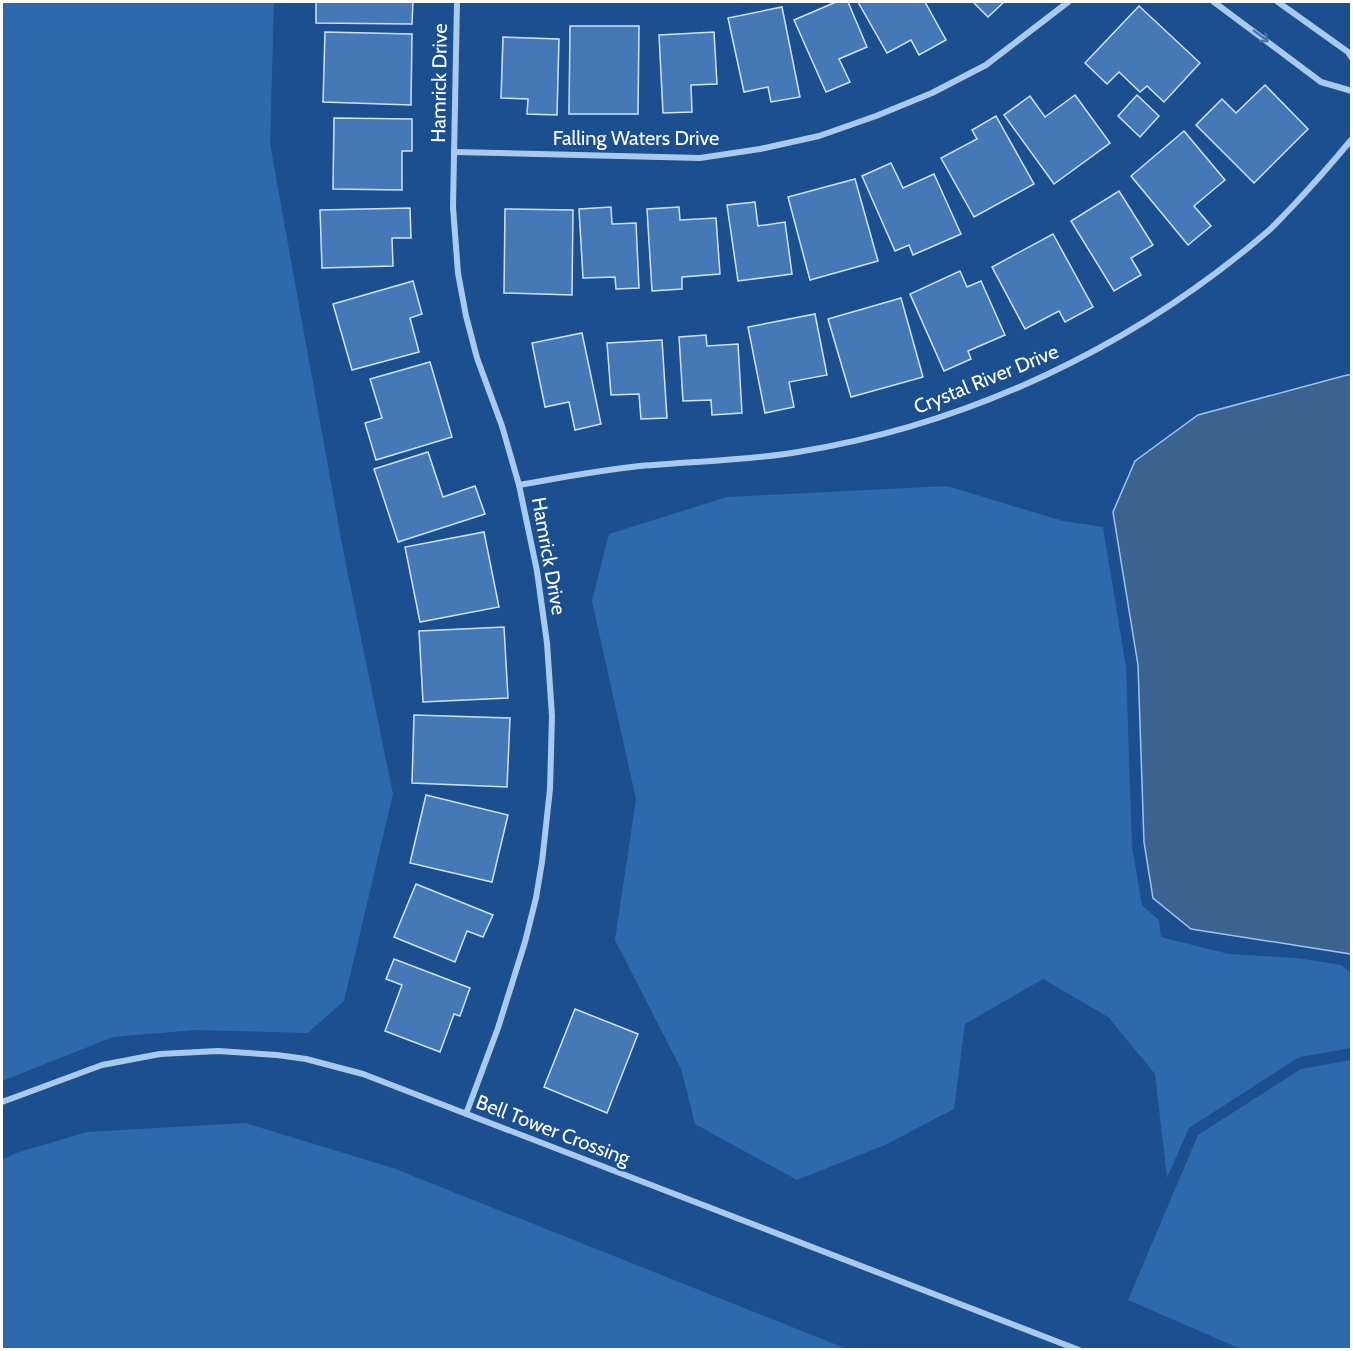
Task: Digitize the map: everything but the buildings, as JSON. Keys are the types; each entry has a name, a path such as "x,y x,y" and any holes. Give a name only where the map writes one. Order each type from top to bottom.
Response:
{"street":[{"name":"Hamrick Drive","path":"457,2 454,218 458,273 477,358 502,426 519,485 537,571 548,643 552,716 550,789 536,898 498,1028 466,1114"},
{"name":"Falling Waters Drive","path":"454,152 700,158 760,149 819,136 932,93 986,64 1068,2"},
{"path":"1214,2 1321,82 1352,91"},
{"path":"1278,2 1348,52 1352,58"},
{"name":"Crystal River Drive","path":"519,485 637,466 764,457 811,450 908,428 975,406 1082,357 1148,320 1210,278 1269,231 1319,178 1352,138"},
{"name":"Bell Tower Crossing","path":"2,1102 102,1065 160,1054 218,1051 306,1059 363,1074 1079,1350"}],"shaded area":[{"path":"2,2 274,2 270,144 344,555 393,794 344,1001 308,1033 195,1030 113,1037 2,1081"},
{"path":"1351,375 1351,954 1191,929 1153,898 1144,842 1138,665 1113,512 1135,461 1198,415"},
{"path":"947,486 1063,521 1103,527 1126,667 1132,846 1142,905 1159,920 1161,937 1229,954 1297,958 1341,965 1351,973 1351,1048 1296,1059 1189,1128 1167,1178 1155,1074 1108,1017 1043,979 965,1024 954,1109 885,1145 797,1180 695,1124 681,1069 615,940 636,799 592,601 609,534 727,497"},
{"path":"1351,1060 1351,1349 1241,1349 1128,1300 1198,1135 1301,1069"},
{"path":"245,1123 393,1168 847,1349 2,1349 2,1160 16,1153 87,1132"}]}
